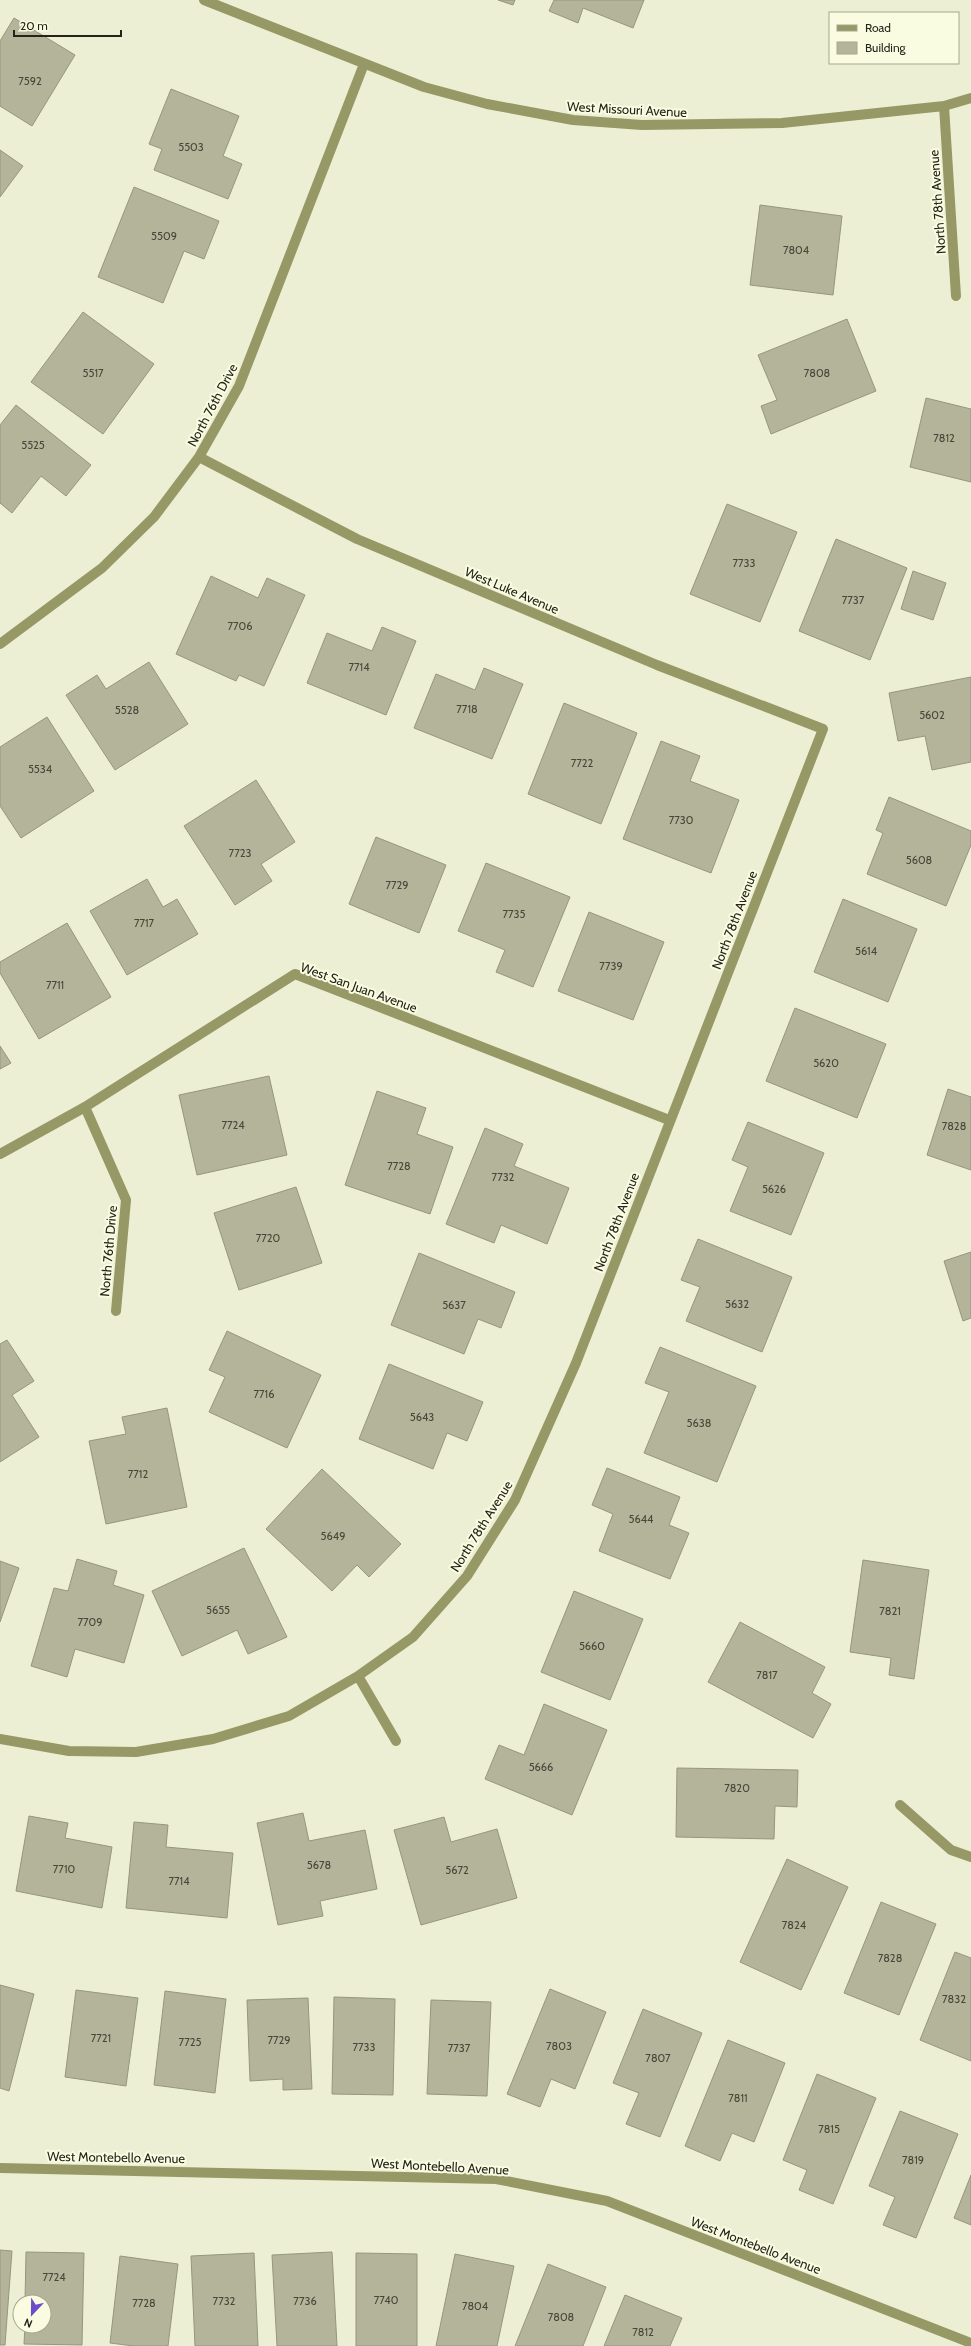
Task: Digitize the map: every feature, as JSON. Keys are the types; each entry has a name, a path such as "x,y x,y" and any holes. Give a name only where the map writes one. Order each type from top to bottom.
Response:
{"street":[{"name":"West Missouri Avenue","path":"204,0 424,87 487,104 581,121 642,125 782,123 944,106 971,98"},
{"name":"North 76th Drive","path":"0,644 102,568 154,517 199,457 239,386 364,64"},
{"name":"North 78th Avenue","path":"944,106 956,296"},
{"name":"West Luke Avenue","path":"199,457 357,539 657,665 823,729"},
{"name":"North 78th Avenue","path":"0,1739 70,1751 136,1752 213,1739 288,1716 358,1676 413,1637 467,1576 515,1500 576,1363 669,1120 823,729"},
{"name":"West San Juan Avenue","path":"0,1154 85,1107 295,974 669,1120"},
{"name":"North 76th Drive","path":"85,1107 126,1200 116,1311"},
{"path":"358,1676 396,1741"},
{"path":"900,1804 951,1850 971,1857"},
{"name":"West Montebello Avenue","path":"0,2168 496,2179 607,2201 971,2343"}],"building":[{"path":"498,0 515,0 513,5"},
{"path":"554,0 644,0 633,28 583,8 578,23 549,11"},
{"path":"14,18 75,55 32,126 0,106 0,41"},
{"path":"171,89 239,116 223,156 242,164 228,199 154,170 162,149 149,144"},
{"path":"0,150 23,166 0,197"},
{"path":"134,187 219,221 204,259 184,251 163,303 98,277"},
{"path":"760,205 842,216 833,295 750,285"},
{"path":"83,312 154,364 103,434 31,382"},
{"path":"847,319 876,391 771,434 761,406 777,400 758,355"},
{"path":"926,398 971,409 971,482 910,467"},
{"path":"16,405 91,465 66,496 41,476 12,513 0,503 0,425"},
{"path":"727,504 797,532 760,622 690,594"},
{"path":"836,539 907,568 870,660 799,631"},
{"path":"913,571 946,583 933,620 901,609"},
{"path":"211,576 258,598 267,578 305,595 264,686 239,675 236,681 176,654"},
{"path":"382,627 416,641 386,715 307,683 327,633 372,651"},
{"path":"149,662 188,724 115,770 66,695 97,675 106,689"},
{"path":"484,668 523,684 492,759 414,728 436,674 475,690"},
{"path":"971,677 971,762 932,770 925,736 898,741 889,693"},
{"path":"564,703 637,733 601,824 528,794"},
{"path":"47,717 94,791 21,838 0,806 0,747"},
{"path":"661,741 700,756 690,781 739,800 711,873 623,839"},
{"path":"256,780 295,842 261,864 272,881 235,905 184,826"},
{"path":"889,797 971,831 971,845 946,906 867,874 883,833 876,830"},
{"path":"376,837 446,865 419,933 349,904"},
{"path":"486,863 570,897 533,987 496,972 505,950 458,931"},
{"path":"147,879 163,907 177,899 198,934 127,975 90,911"},
{"path":"843,899 917,929 888,1002 814,972"},
{"path":"589,912 664,942 633,1020 558,991"},
{"path":"67,923 111,997 39,1039 0,973 0,962"},
{"path":"795,1008 886,1044 857,1118 766,1081"},
{"path":"0,1046 11,1063 0,1069"},
{"path":"269,1076 287,1155 197,1175 179,1095"},
{"path":"948,1089 971,1097 971,1170 927,1155"},
{"path":"377,1091 426,1108 417,1134 453,1147 430,1214 345,1185"},
{"path":"748,1122 824,1153 791,1235 730,1211 748,1167 732,1160"},
{"path":"485,1128 523,1144 514,1166 569,1188 547,1244 501,1225 494,1243 446,1224"},
{"path":"296,1187 322,1263 239,1290 214,1213"},
{"path":"698,1239 792,1277 762,1352 686,1321 700,1287 681,1280"},
{"path":"971,1252 971,1318 963,1321 944,1261"},
{"path":"419,1253 515,1292 501,1328 478,1319 464,1354 391,1325"},
{"path":"227,1331 321,1375 287,1448 209,1412 225,1377 209,1370"},
{"path":"7,1340 34,1381 12,1395 39,1437 0,1462 0,1344"},
{"path":"660,1347 756,1386 717,1482 644,1453 669,1392 645,1383"},
{"path":"389,1364 483,1402 467,1441 447,1433 433,1469 359,1439"},
{"path":"167,1408 187,1507 106,1524 89,1441 126,1434 122,1417"},
{"path":"607,1468 680,1497 669,1525 689,1533 670,1579 599,1551 613,1514 592,1505"},
{"path":"322,1469 401,1544 369,1577 357,1565 332,1591 266,1529"},
{"path":"244,1548 287,1637 248,1654 237,1630 182,1656 152,1591"},
{"path":"77,1559 117,1571 113,1585 144,1595 124,1663 75,1649 67,1677 31,1666 54,1588 68,1591"},
{"path":"863,1560 929,1570 914,1679 889,1675 891,1658 850,1652"},
{"path":"0,1561 19,1568 0,1622"},
{"path":"574,1591 643,1619 610,1700 541,1672"},
{"path":"740,1622 825,1667 812,1693 831,1704 813,1738 708,1682"},
{"path":"544,1704 607,1730 572,1815 485,1779 499,1745 524,1755"},
{"path":"677,1768 798,1770 797,1807 775,1806 774,1839 676,1837"},
{"path":"303,1813 309,1841 365,1830 377,1889 320,1901 323,1916 278,1925 257,1823"},
{"path":"29,1816 68,1823 65,1838 112,1847 102,1908 16,1891"},
{"path":"444,1817 451,1842 497,1829 517,1898 421,1925 394,1830"},
{"path":"134,1822 168,1825 166,1847 233,1853 227,1918 126,1908"},
{"path":"787,1859 848,1887 801,1990 740,1962"},
{"path":"881,1902 936,1924 899,2015 844,1993"},
{"path":"955,1952 971,1958 971,2061 920,2040"},
{"path":"0,1985 34,1994 9,2091 0,2088"},
{"path":"550,1989 606,2012 575,2089 551,2079 540,2107 507,2094"},
{"path":"76,1990 138,1998 126,2086 65,2077"},
{"path":"165,1991 226,1999 215,2093 154,2085"},
{"path":"334,1997 395,1999 393,2095 332,2094"},
{"path":"308,1998 312,2089 283,2090 283,2079 250,2081 247,2000"},
{"path":"431,2000 491,2002 487,2096 427,2094"},
{"path":"643,2009 702,2033 660,2137 626,2124 639,2093 613,2083"},
{"path":"728,2040 785,2063 754,2142 732,2133 720,2161 685,2146"},
{"path":"817,2074 876,2098 833,2204 799,2190 807,2170 783,2160"},
{"path":"900,2111 958,2134 916,2238 883,2225 895,2197 869,2186"},
{"path":"971,2175 971,2225 954,2218"},
{"path":"0,2250 12,2251 5,2345 0,2345"},
{"path":"26,2252 84,2253 82,2345 24,2344 25,2334 52,2334 52,2294 25,2294"},
{"path":"332,2252 337,2346 277,2346 272,2255"},
{"path":"254,2253 258,2346 195,2346 191,2256"},
{"path":"356,2253 417,2254 417,2346 356,2346"},
{"path":"455,2254 514,2266 497,2346 436,2346"},
{"path":"120,2256 178,2264 168,2346 134,2346 110,2343"},
{"path":"548,2264 606,2287 583,2346 515,2346"},
{"path":"625,2295 682,2318 670,2346 604,2346"}]}
